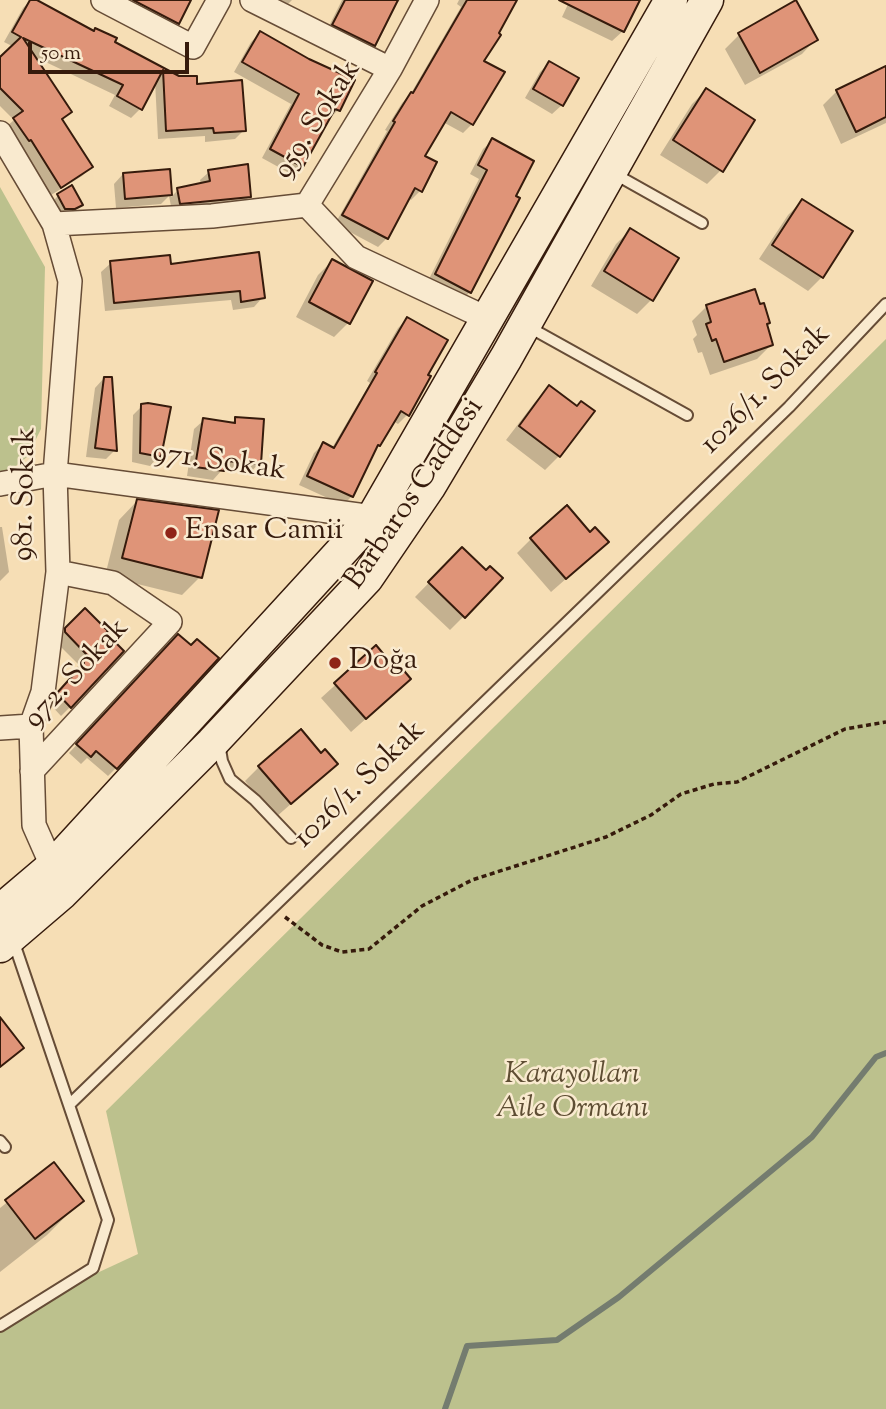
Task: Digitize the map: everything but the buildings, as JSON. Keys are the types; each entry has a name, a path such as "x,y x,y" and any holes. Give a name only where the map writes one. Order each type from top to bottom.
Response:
{"main road":[{"name":"Barbaros Caddesi","path":"57,880 373,517 671,0"},
{"name":"Barbaros Caddesi","path":"4,931 218,736 367,578 429,487 525,325 707,0"}],"street":[{"path":"103,0 192,47 219,0"},
{"path":"252,0 390,69"},
{"name":"959. Sokak","path":"54,224 212,216 307,205 390,69 427,0"},
{"name":"981. Sokak","path":"0,133 54,224 70,281 55,474 58,572 43,692 31,726 34,825 57,880"},
{"path":"307,205 356,257 486,318"},
{"name":"971. Sokak","path":"0,484 55,474 373,517"},
{"name":"972. Sokak","path":"32,771 170,622 113,583 58,572"},
{"path":"0,728 31,726"}],"lane":[{"path":"610,172 702,223"},
{"name":"1026/1. Sokak","path":"70,1104 789,407 886,304"},
{"path":"525,325 687,415"},
{"path":"218,736 222,761 230,779 255,800 291,838"},
{"path":"0,1326 93,1269 108,1220 70,1104 4,931"}],"path":[{"path":"272,908 322,945 342,952 369,949 422,906 472,880 606,837 651,815 681,794 714,784 737,782 845,729 886,722"}],"green space":[{"path":"0,187 45,267 41,429 27,457 0,479"},
{"name":"Karayolları Aile Ormanı","path":"886,339 886,1409 0,1409 0,1318 138,1254 106,1111"}],"waterway":[{"path":"445,1409 467,1346 557,1340 619,1297 812,1137 876,1057 886,1053"}],"place":[{"name":"Ensar Camii","path":"171,533"},
{"name":"Doğa","path":"335,663"}]}
